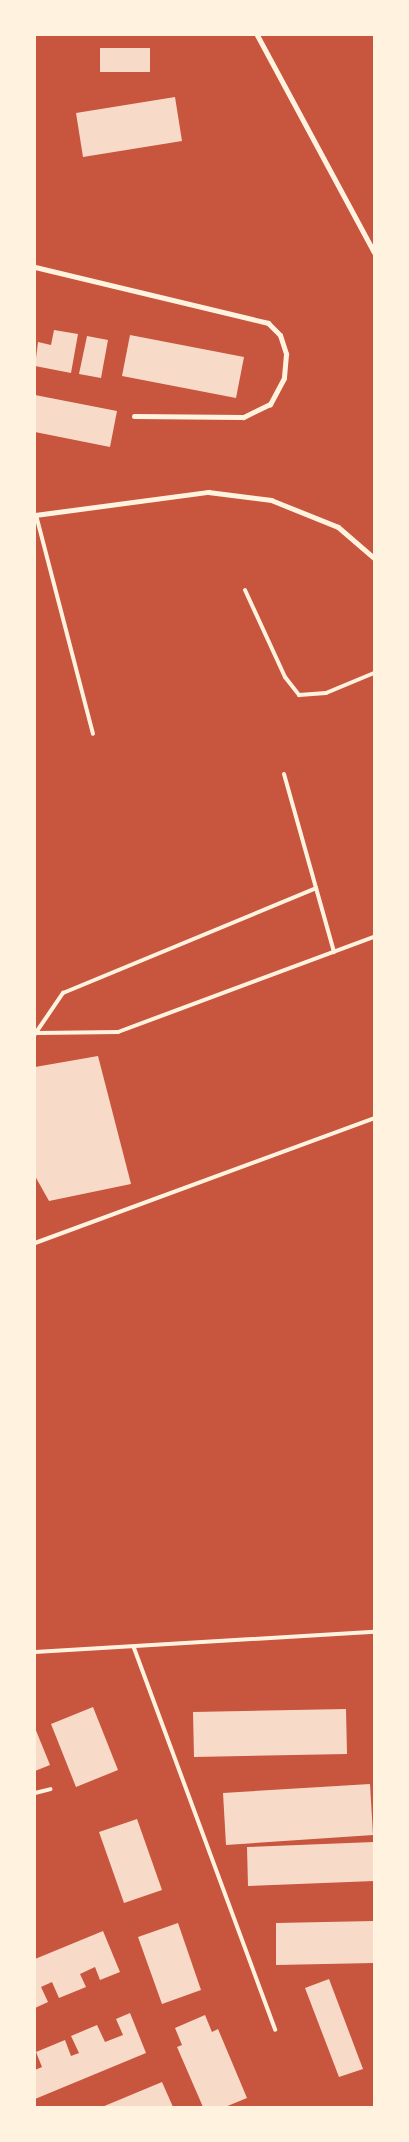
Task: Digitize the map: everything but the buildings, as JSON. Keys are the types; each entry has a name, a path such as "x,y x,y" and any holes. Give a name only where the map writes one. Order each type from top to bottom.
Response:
{"street":[{"path":"257,35 372,245 374,252"},
{"path":"35,267 268,323 280,335 286,354 284,378 270,404 243,417 134,416"},
{"path":"36,515 152,496 217,493 271,500 330,524 374,558"}],"lane":[{"path":"36,515 93,734"},
{"path":"245,590 285,677 299,694 326,693 374,673"},
{"path":"284,774 334,952"},
{"path":"37,1033 63,993 316,888"},
{"path":"37,1033 118,1032 374,937"},
{"path":"35,1243 374,1118"},
{"path":"35,1652 134,1648 374,1632"},
{"path":"134,1648 275,2030"},
{"path":"35,1794 51,1789"}]}
